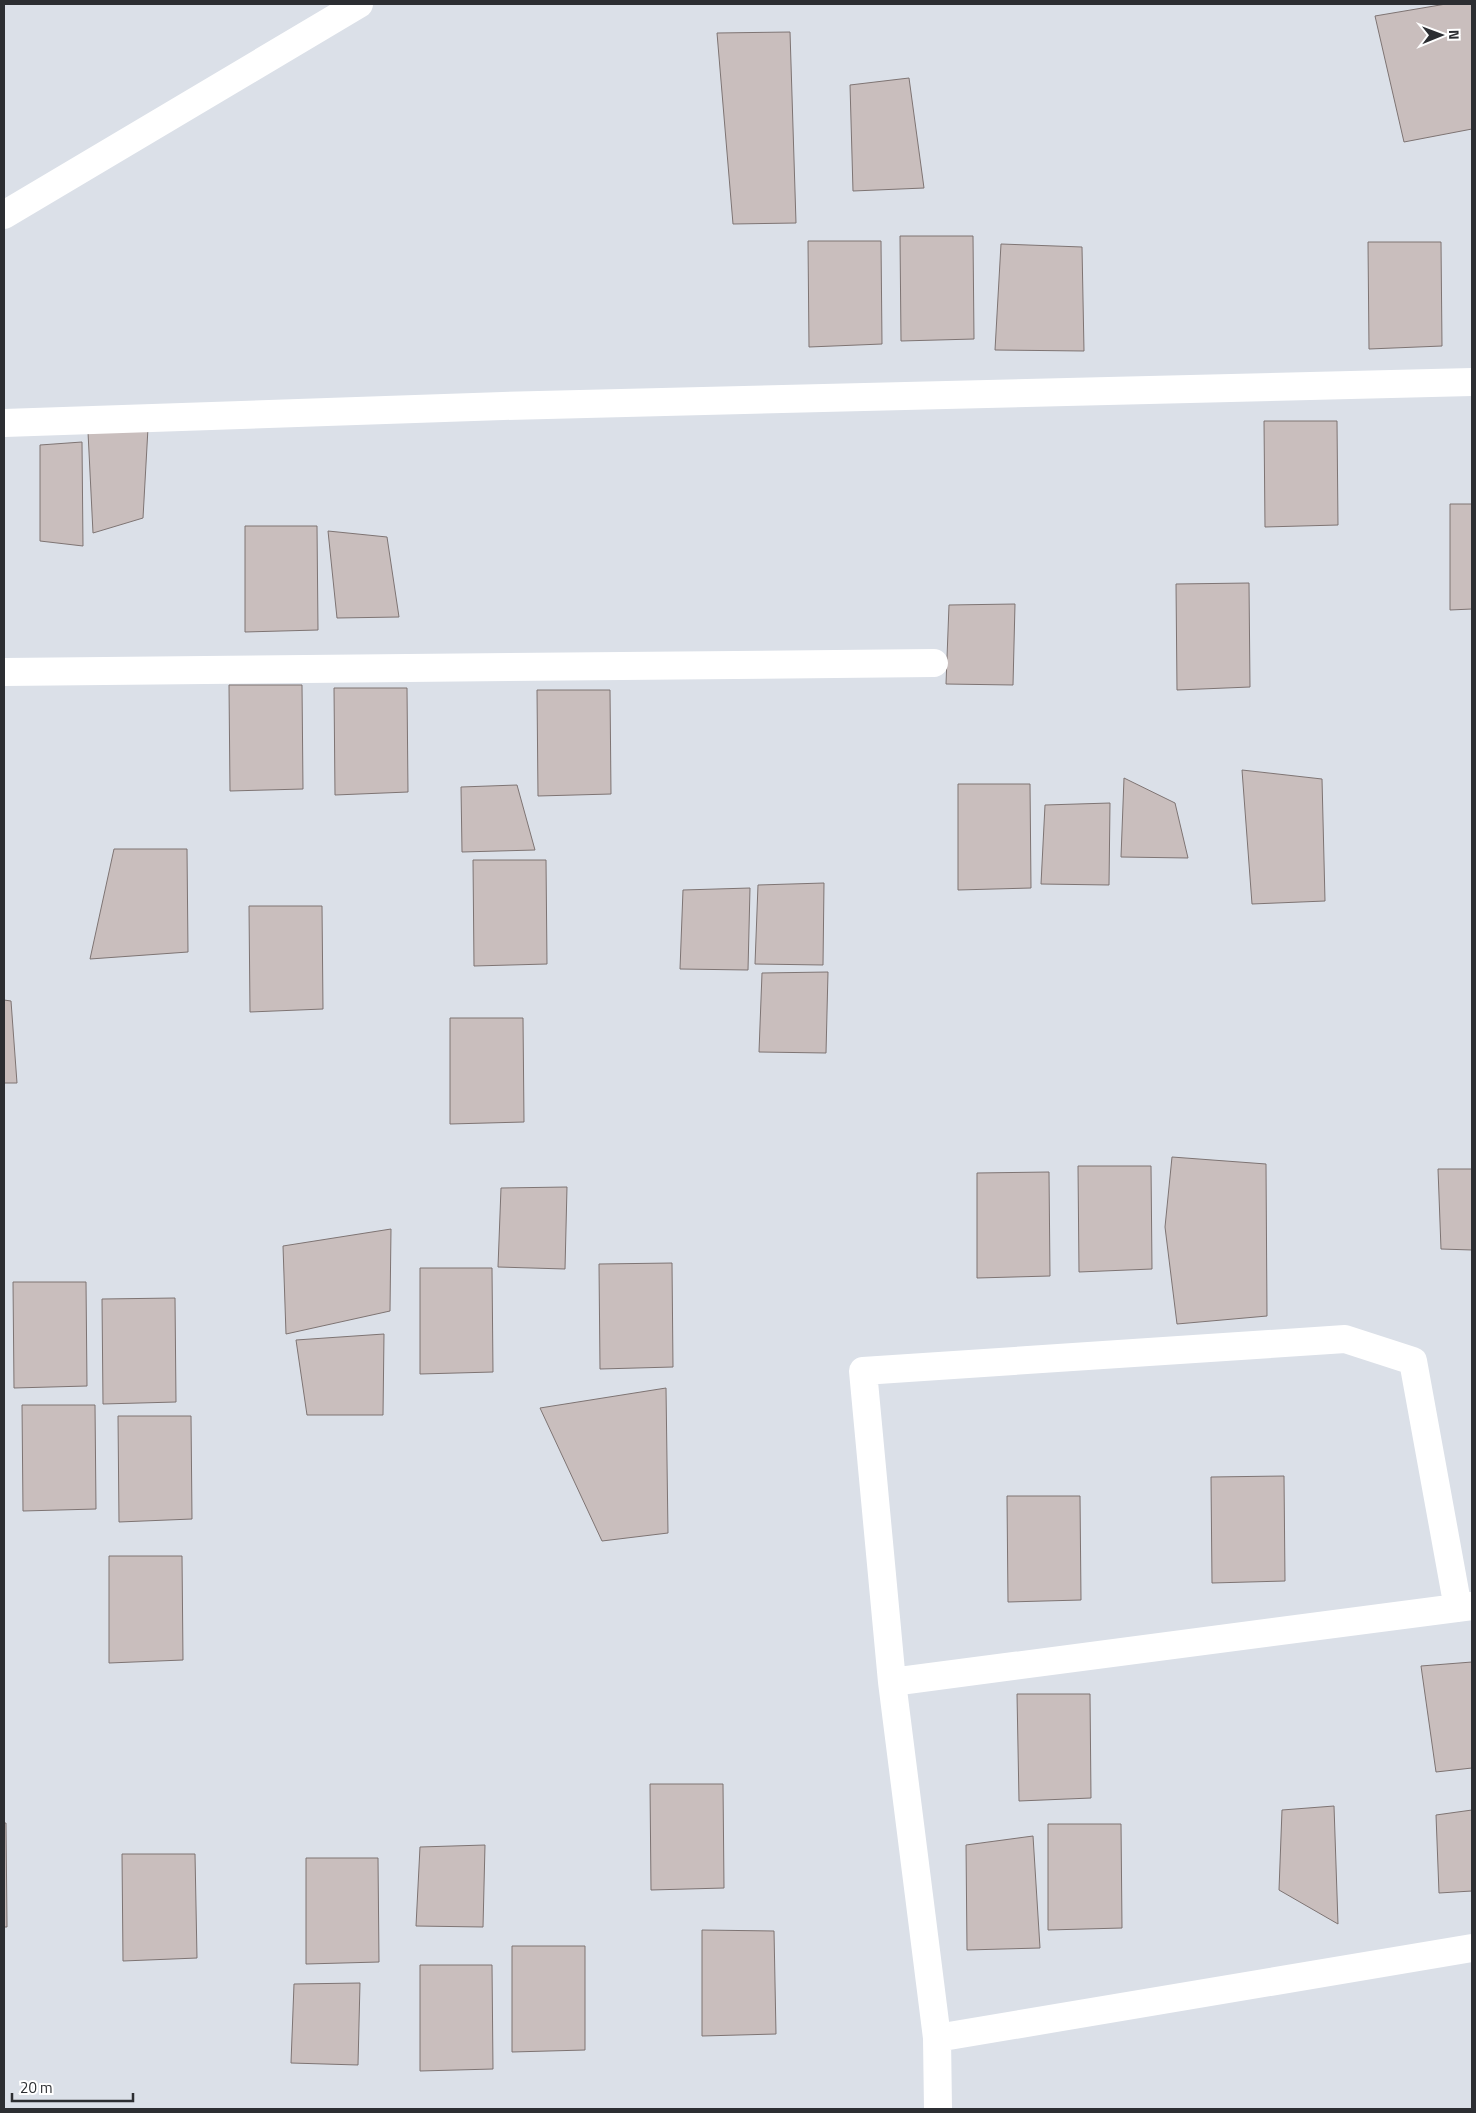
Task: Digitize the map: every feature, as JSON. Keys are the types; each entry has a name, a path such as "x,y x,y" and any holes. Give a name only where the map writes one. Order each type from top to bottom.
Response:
{"street":[{"path":"4,215 359,4"},
{"path":"4,423 493,406 1472,382"},
{"path":"4,672 934,663"},
{"path":"892,1682 1465,1607 1412,1361 1344,1339 863,1371 892,1682 937,2038 938,2109"},
{"path":"937,2038 1472,1948"}],"building":[{"path":"1446,4 1472,4 1472,129 1404,142 1375,16"},
{"path":"790,32 796,223 733,224 717,33"},
{"path":"909,78 924,188 853,191 850,85"},
{"path":"900,236 973,236 974,339 901,341"},
{"path":"808,241 881,241 882,344 809,347"},
{"path":"1368,242 1441,242 1442,346 1369,349"},
{"path":"1001,244 1082,247 1084,351 995,350"},
{"path":"1264,421 1337,421 1338,525 1265,527"},
{"path":"148,428 143,518 93,533 88,432"},
{"path":"82,442 83,546 40,541 40,445"},
{"path":"1450,504 1472,504 1472,609 1450,610"},
{"path":"245,526 317,526 318,630 245,632"},
{"path":"328,531 387,537 399,617 337,618"},
{"path":"1249,583 1250,687 1177,690 1176,584"},
{"path":"1015,604 1013,685 946,684 949,605"},
{"path":"229,685 302,685 303,789 230,791"},
{"path":"334,688 407,688 408,792 335,795"},
{"path":"537,690 610,690 611,794 538,796"},
{"path":"1242,770 1322,779 1325,901 1252,904"},
{"path":"1124,778 1175,803 1188,858 1121,857"},
{"path":"958,784 1030,784 1031,888 958,890"},
{"path":"517,785 535,850 462,852 461,787"},
{"path":"1110,803 1109,885 1041,884 1045,805"},
{"path":"114,849 187,849 188,952 90,959"},
{"path":"473,860 546,860 547,964 474,966"},
{"path":"824,883 823,965 755,964 758,885"},
{"path":"750,888 748,970 680,969 683,890"},
{"path":"249,906 322,906 323,1009 250,1012"},
{"path":"828,972 826,1053 759,1052 762,973"},
{"path":"4,1000 11,1001 17,1083 4,1083"},
{"path":"450,1018 523,1018 524,1122 450,1124"},
{"path":"1172,1157 1266,1164 1267,1316 1177,1324 1165,1227"},
{"path":"1078,1166 1151,1166 1152,1269 1079,1272"},
{"path":"1438,1169 1472,1169 1472,1250 1441,1249"},
{"path":"1049,1172 1050,1276 977,1278 977,1173"},
{"path":"567,1187 565,1269 498,1267 501,1188"},
{"path":"391,1229 390,1311 286,1334 283,1246"},
{"path":"672,1263 673,1367 600,1369 599,1264"},
{"path":"420,1268 492,1268 493,1372 420,1374"},
{"path":"13,1282 86,1282 87,1386 14,1388"},
{"path":"175,1298 176,1402 103,1404 102,1299"},
{"path":"384,1334 383,1415 307,1415 296,1340"},
{"path":"666,1388 668,1533 602,1541 540,1408"},
{"path":"22,1405 95,1405 96,1509 23,1511"},
{"path":"118,1416 191,1416 192,1519 119,1522"},
{"path":"1284,1476 1285,1581 1212,1583 1211,1477"},
{"path":"1007,1496 1080,1496 1081,1600 1008,1602"},
{"path":"109,1556 182,1556 183,1660 109,1663"},
{"path":"1472,1662 1472,1768 1436,1772 1421,1666"},
{"path":"1017,1694 1090,1694 1091,1798 1019,1801"},
{"path":"650,1784 723,1784 724,1888 651,1890"},
{"path":"1334,1806 1338,1924 1279,1890 1282,1810"},
{"path":"1472,1810 1472,1891 1439,1893 1436,1815"},
{"path":"4,1823 6,1823 7,1927 4,1927"},
{"path":"1048,1824 1121,1824 1122,1928 1048,1930"},
{"path":"1033,1836 1040,1948 967,1950 966,1845"},
{"path":"485,1845 483,1927 416,1926 420,1847"},
{"path":"122,1854 195,1854 197,1958 123,1961"},
{"path":"306,1858 378,1858 379,1962 306,1964"},
{"path":"702,1930 774,1931 776,2034 702,2036"},
{"path":"512,1946 585,1946 585,2050 512,2052"},
{"path":"420,1965 492,1965 493,2069 420,2071"},
{"path":"360,1983 358,2065 291,2063 294,1984"}]}
